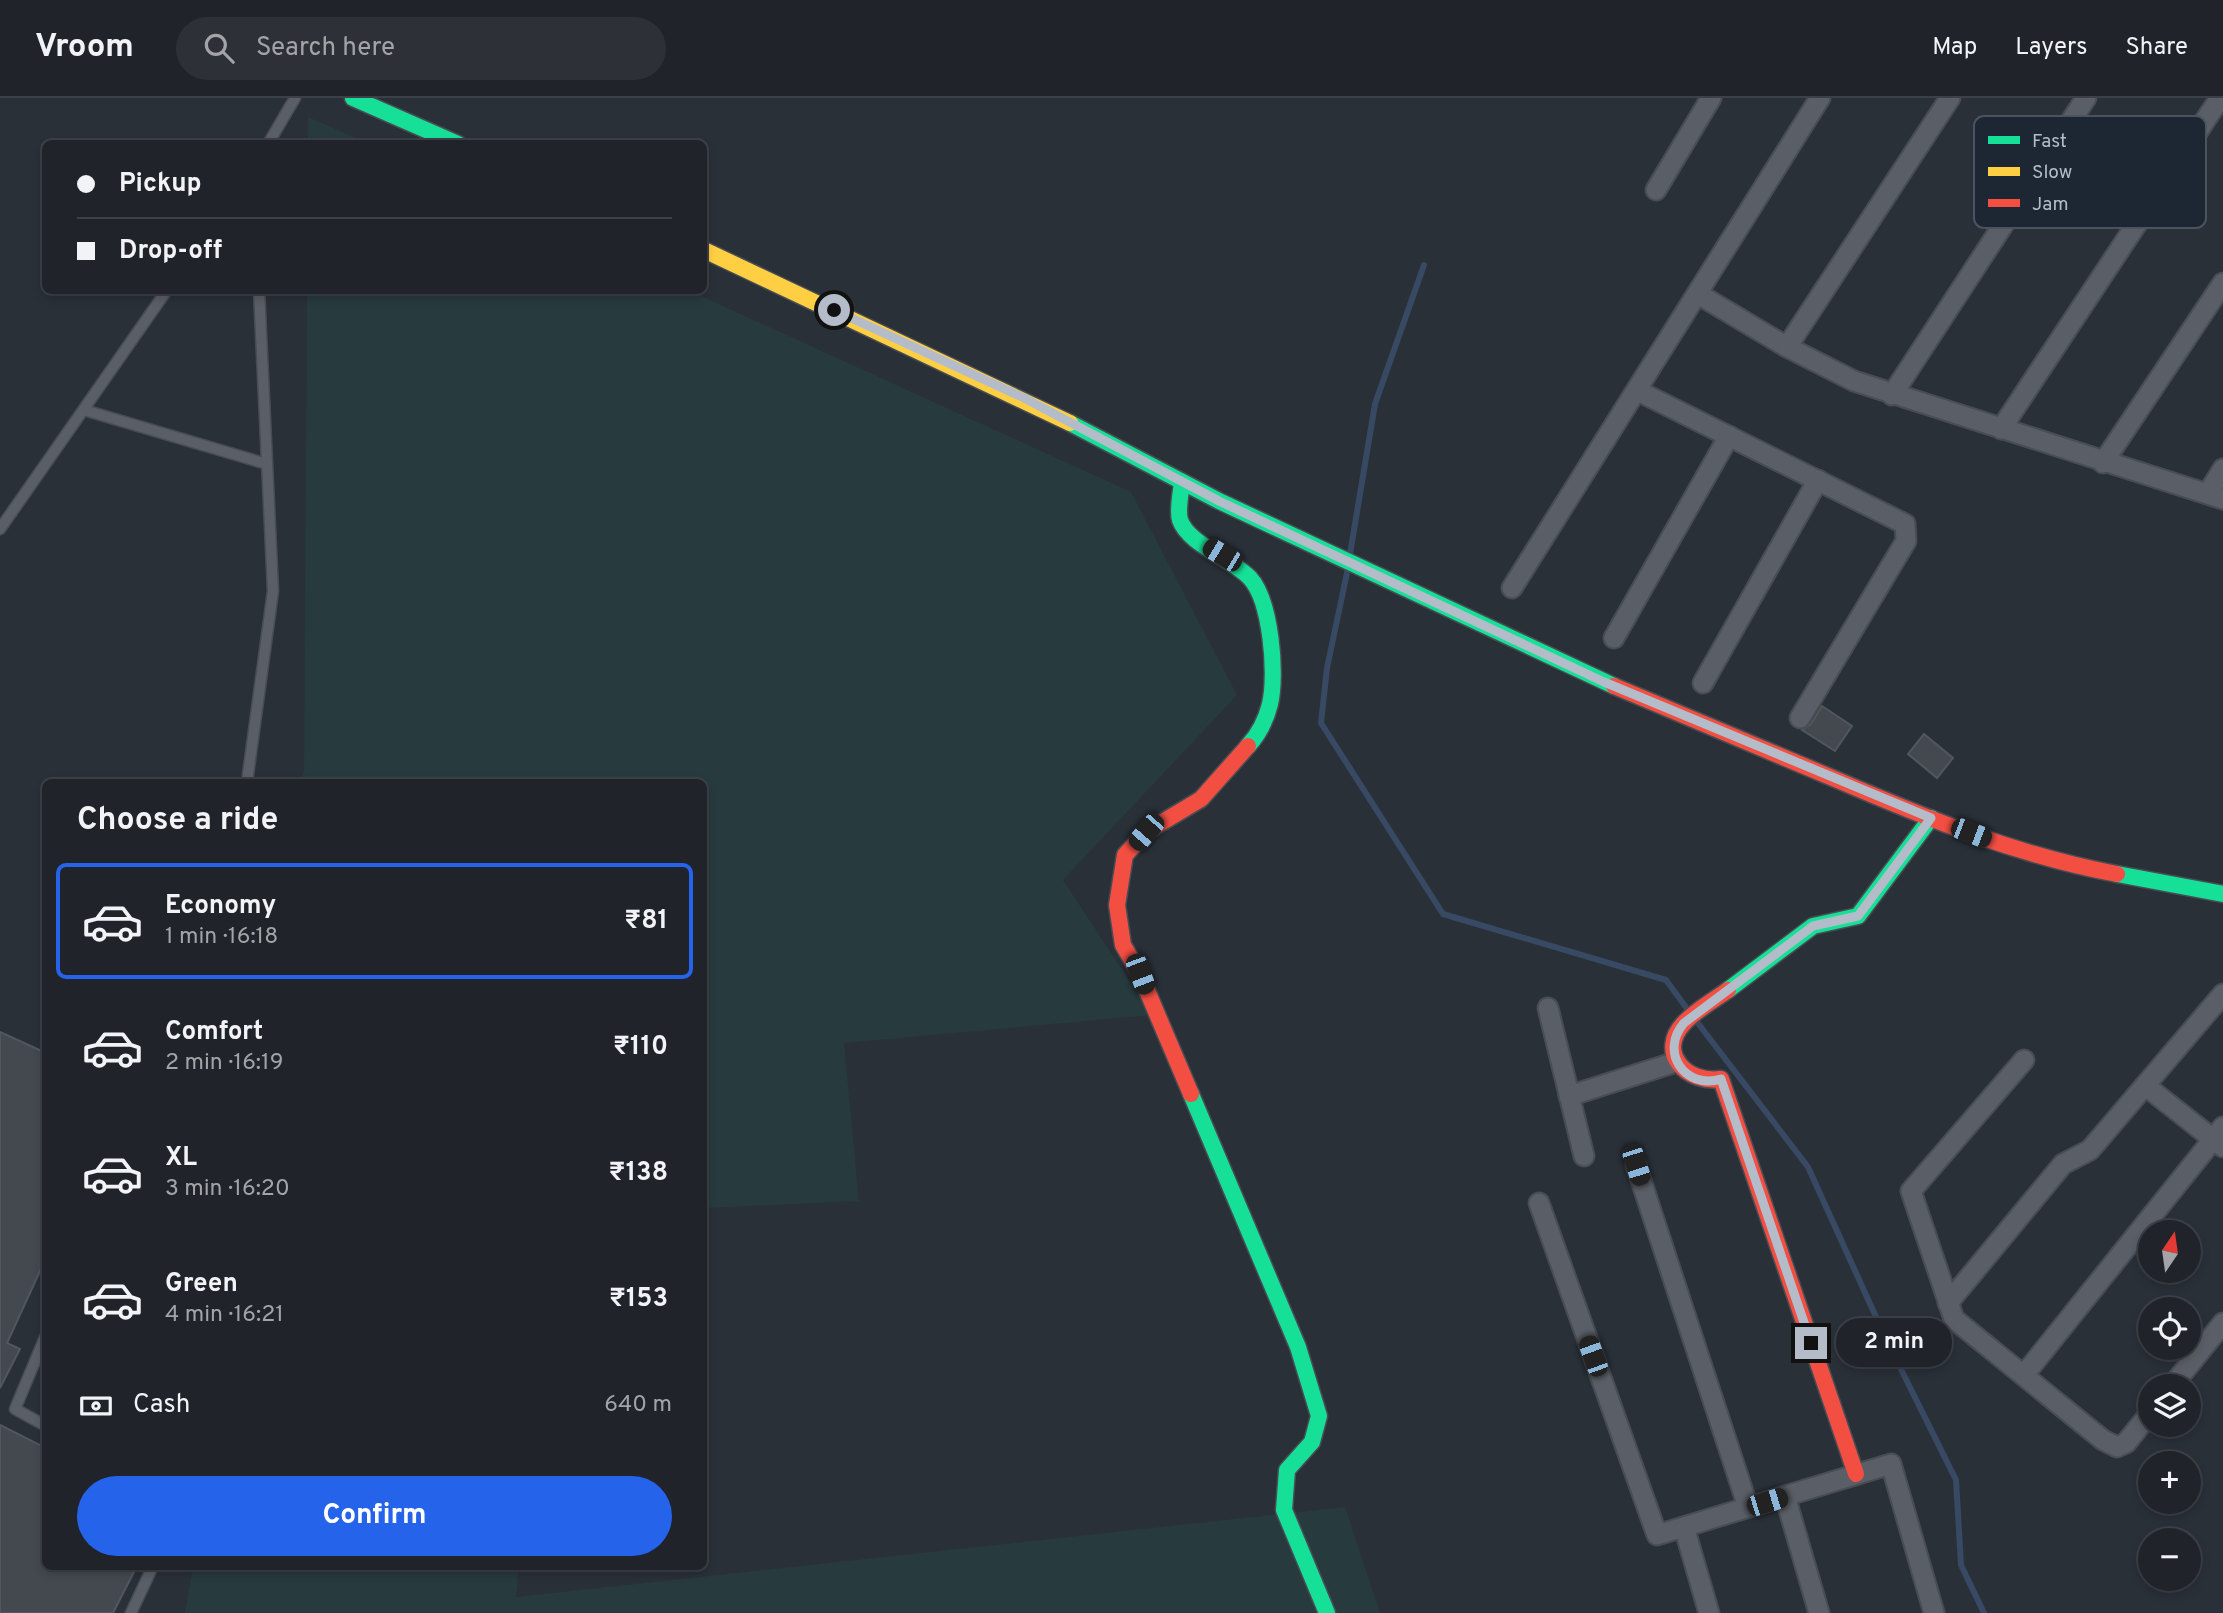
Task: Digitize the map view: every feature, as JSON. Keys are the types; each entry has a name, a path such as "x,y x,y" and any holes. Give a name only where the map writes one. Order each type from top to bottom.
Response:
{"street":[{"path":"354,98 449,140"},
{"path":"1656,190 1711,98"},
{"path":"1512,588 1820,98"},
{"path":"1787,347 1950,98"},
{"path":"2074,116 2086,98"},
{"path":"2206,119 2220,98"},
{"path":"1892,395 2001,228"},
{"path":"2001,429 2134,228"},
{"path":"707,251 1024,398 1182,482 1604,682 1931,818 2012,848 2072,866 2223,894"},
{"path":"2103,463 2223,283"},
{"path":"1698,294 1787,347 1854,381 1892,395 2215,496 2223,469"},
{"path":"1638,391 1905,524 1907,533 1800,718"},
{"path":"1614,638 1729,436"},
{"path":"1703,683 1818,480"},
{"path":"1182,482 1180,519 1191,537 1222,555 1251,579 1263,600 1272,659 1270,703 1258,735 1201,799 1146,832 1125,855 1117,905 1123,944 1140,974 1298,1347 1319,1416 1312,1442 1287,1470 1284,1510 1327,1613"},
{"path":"1856,1474 1721,1079 1695,1080 1676,1062 1675,1037 1684,1023 1813,926 1858,916 1931,818"},
{"path":"1948,1303 2063,1164 2090,1150 2147,1087 2223,994"},
{"path":"1548,1008 1584,1156"},
{"path":"2024,1060 1911,1191 1954,1319 2103,1440 2117,1447 2126,1443 2138,1428"},
{"path":"1569,1096 1676,1062"},
{"path":"2024,1375 2220,1138 2147,1087"},
{"path":"1636,1165 1748,1507"},
{"path":"1539,1203 1657,1535 1891,1464 1934,1613"},
{"path":"2182,1374 2223,1324"},
{"path":"1785,1496 1819,1613"},
{"path":"1684,1527 1709,1613"}],"lane":[{"path":"270,140 295,98"},
{"path":"0,529 164,294"},
{"path":"247,779 273,591 259,294"},
{"path":"84,410 267,464"},
{"path":"42,1345 15,1409 42,1424"},
{"path":"131,1613 151,1570"}],"green space":[{"path":"308,117 360,140 308,140"},
{"path":"307,294 697,294 1131,492 1237,695 1063,880 1152,1015 844,1043 859,1201 707,1208 707,779 301,779 304,770"},
{"path":"1345,1507 1380,1613 185,1613 192,1570 519,1570 516,1597"}],"building":[{"path":"1822,706 1852,726 1835,751 1802,730 1811,724"},
{"path":"1924,734 1953,758 1937,778 1908,754"},
{"path":"0,1032 42,1051 42,1267 7,1343 20,1349 0,1388"},
{"path":"0,1425 42,1446 42,1570 135,1570 113,1613 0,1613"}],"waterway":[{"path":"1350,554 1375,404 1424,265"},
{"path":"1348,568 1327,668 1321,723 1443,914 1666,980 1688,1010"},
{"path":"1697,1022 1808,1167 1886,1339 1956,1480 1961,1565 1984,1613"}],"traffic: fast":[{"path":"353,98 449,140"},
{"path":"1070,423 1219,501 1614,686"},
{"path":"1182,482 1179,511 1185,529 1201,544 1250,578 1263,603 1272,657 1272,691 1266,716 1248,746"},
{"path":"1728,990 1813,926 1858,916 1931,818"},
{"path":"2117,874 2223,894"},
{"path":"1191,1094 1298,1347 1319,1416 1312,1442 1287,1470 1284,1510 1327,1613"}],"traffic: slow":[{"path":"707,251 1070,423"}],"traffic: jam":[{"path":"1614,686 1938,821 2044,857 2117,874"},
{"path":"1191,1094 1140,974 1123,945 1117,905 1125,855 1146,832 1201,799 1248,746"},
{"path":"1728,990 1684,1023 1676,1034 1674,1055 1679,1064 1697,1077 1721,1079 1856,1474"}],"route":[{"path":"834,310 1024,398 1219,501 1604,682 1931,818 1858,916 1813,926 1684,1023 1678,1030 1673,1045 1676,1062 1687,1076 1703,1082 1721,1079 1811,1343"}]}
